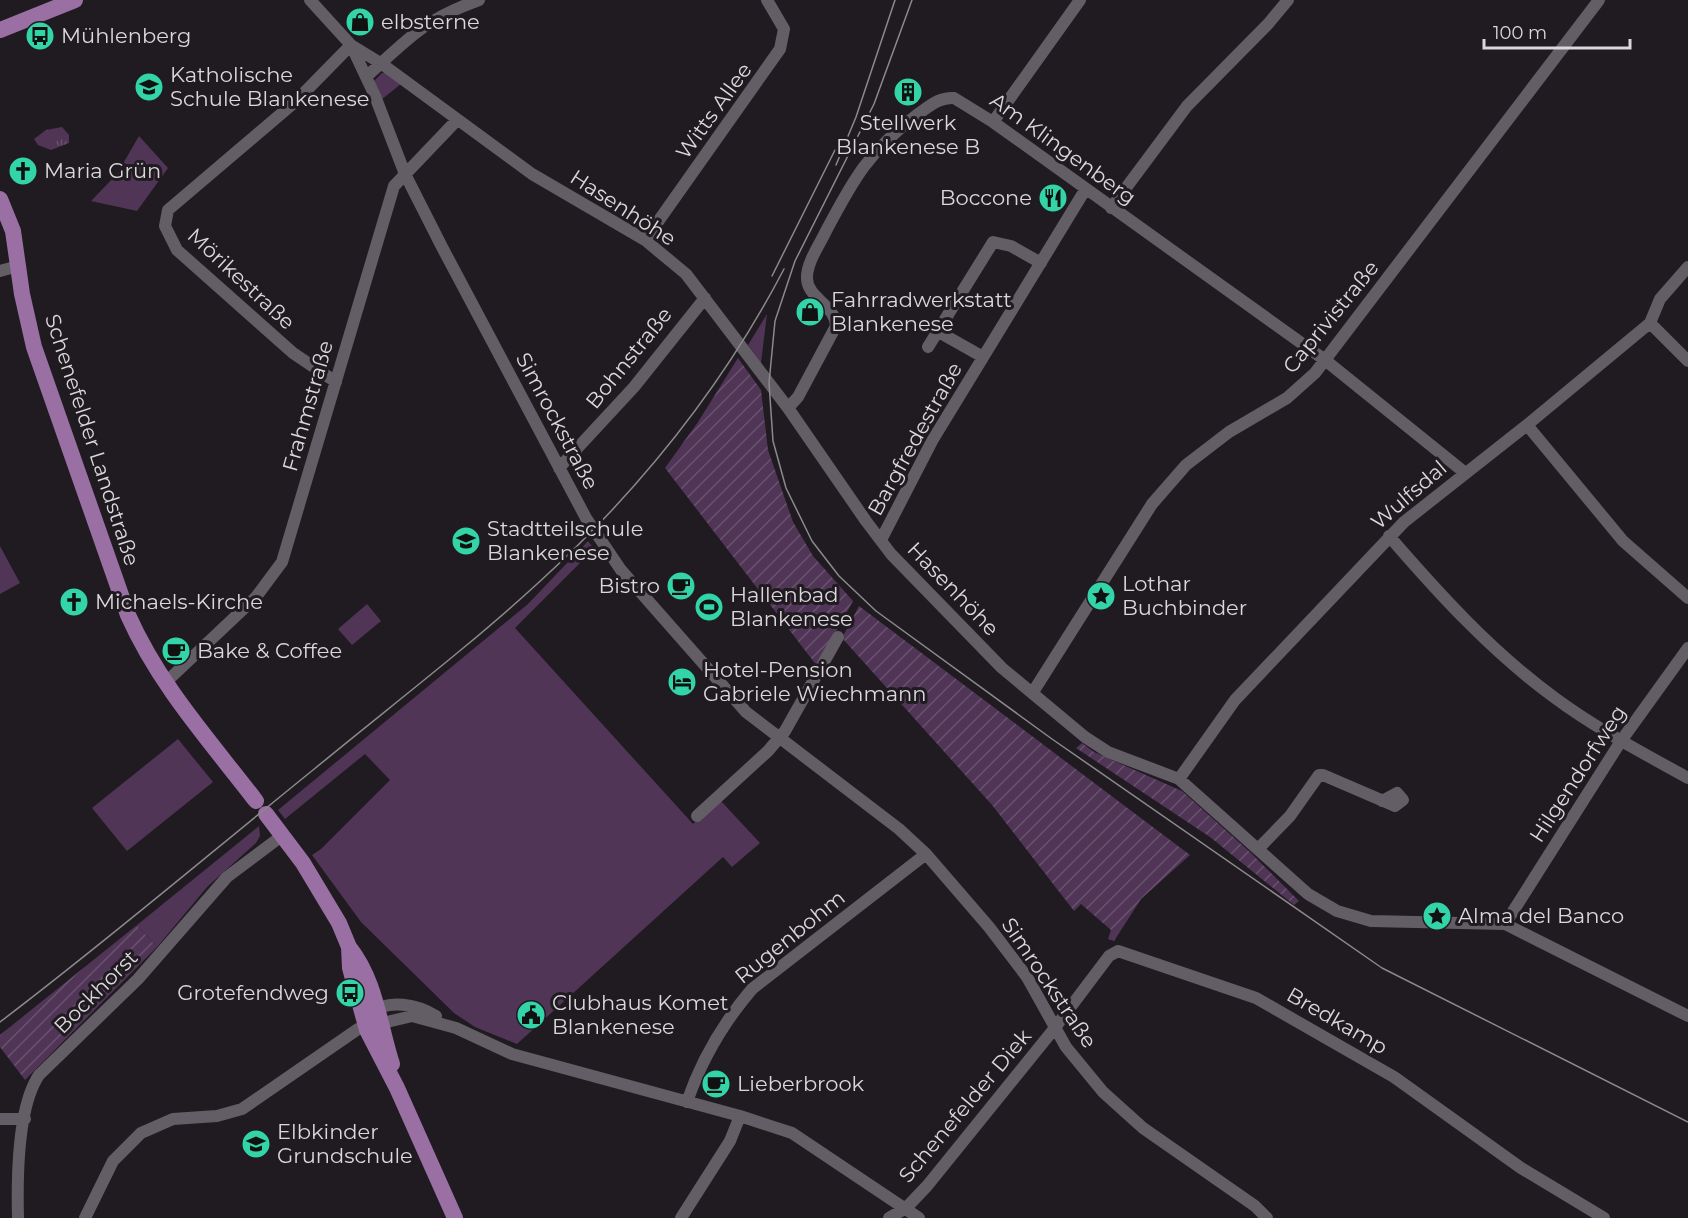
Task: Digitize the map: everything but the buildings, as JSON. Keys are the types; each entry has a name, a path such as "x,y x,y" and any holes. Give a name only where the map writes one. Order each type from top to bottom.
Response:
{"main road":[{"path":"0,30 75,0"},
{"name":"Schenefelder Landstraße","path":"0,198 13,231 34,347 128,615 141,645 165,683 283,835 316,884 339,924 349,947 364,969 374,1019 397,1088 455,1218"}],"street":[{"name":"Hasenhöhe","path":"310,0 351,45 382,63 532,174 645,240 686,274 788,408 881,540 1002,668 1085,737 1108,752 1179,779 1308,894 1337,911 1371,921 1505,924 1688,1016"},
{"path":"366,78 420,28 454,9 479,0"},
{"name":"Witts Allee","path":"645,240 780,49 784,29 767,0"},
{"path":"993,122 1080,0"},
{"path":"1111,208 1187,106 1268,24 1288,0"},
{"name":"Caprivistraße","path":"1033,692 1152,504 1186,465 1229,432 1287,398 1304,385 1599,0"},
{"name":"Simrockstraße","path":"351,45 405,174 559,468 604,547 643,598 746,712 899,829 926,854 989,927 1027,977 1054,1029 1082,1069 1121,1110 1255,1206 1267,1218"},
{"name":"Mörikestraße","path":"336,382 293,353 206,277 177,250 165,226 168,210 295,102 351,45"},
{"name":"Am Klingenberg","path":"788,408 798,397 836,326 834,315 811,290 807,276 816,252 858,171 891,134 944,98 959,100 993,122 1324,360 1464,472"},
{"name":"Frahmstraße","path":"165,683 256,597 276,571 290,539 394,186 457,120"},
{"name":"Bargfredestraße","path":"881,540 929,446 1085,190"},
{"name":"Bargfredestraße","path":"928,347 993,242 1011,246 1041,263"},
{"path":"0,271 18,266"},
{"name":"Wulfsdal","path":"1179,779 1235,700 1389,536 1464,472 1527,425 1650,323 1660,299 1688,267"},
{"name":"Bohnstraße","path":"559,468 633,387 705,298"},
{"path":"1650,323 1688,361"},
{"name":"Bargfredestraße","path":"938,331 983,357"},
{"path":"1527,425 1623,541 1688,598"},
{"path":"1389,536 1447,603 1498,652 1555,698 1621,741 1688,778"},
{"path":"697,816 779,738 838,637"},
{"name":"Hilgendorfweg","path":"1505,924 1621,741 1688,648"},
{"path":"1258,849 1290,816 1319,775 1382,801"},
{"name":"Bockhorst","path":"18,1218 18,1179 25,1119 31,1090 39,1075 138,979 227,877 283,835"},
{"name":"Rugenbohm","path":"687,1102 699,1069 712,1043 731,1014 753,989 926,854"},
{"name":"Bredkamp","path":"1054,1029 1113,952 1132,955 1256,998 1277,1008 1394,1077 1521,1168 1604,1218"},
{"path":"85,1218 113,1161 141,1133 173,1119 217,1116 242,1109 374,1019 412,1016 456,1028 512,1054 740,1116 792,1133 920,1218"},
{"name":"Schenefelder Diek","path":"889,1218 906,1208 1054,1029"},
{"path":"681,1218 730,1141 740,1116"},
{"path":"0,1119 25,1119"}],"green space":[{"path":"382,73 387,73 401,84 381,100 373,82"},
{"path":"62,127 69,135 69,143 51,150 38,145 34,139 46,130"},
{"path":"139,136 168,168 137,211 91,201 117,174"},
{"path":"767,314 761,363 748,345"},
{"path":"738,358 761,390 768,450 793,522 813,556 853,601 817,666 665,468 698,422"},
{"path":"588,541 594,549 515,628 693,824 720,800 760,843 732,867 723,857 517,1044 475,1027 454,1013 361,922 312,855 321,849 390,780 365,754 285,819 278,810 528,604"},
{"path":"0,546 20,583 0,594"},
{"path":"367,604 381,621 352,645 338,629"},
{"path":"859,606 1190,855 1141,899 1114,941 1108,939 1111,930 1081,904 1074,911 992,805 842,638"},
{"path":"178,739 213,782 127,851 92,808"},
{"path":"1082,743 1094,752 1182,791 1250,852 1299,901 1294,905 1210,837 1076,748"},
{"path":"259,826 260,836 256,843 208,886 157,947 137,925"},
{"path":"137,925 157,947 25,1080 0,1047 0,1035"}],"tram line":[{"path":"836,165 856,117 895,0"},
{"path":"912,0 874,104 795,261 775,321 769,383 773,441 786,488 812,541 839,576 876,611 1052,739 1382,968 1688,1122"},
{"path":"772,276 835,150"},
{"path":"0,1022 119,929 455,655 573,550 642,476 705,397 760,313 784,269"}],"place":[{"name":"elbsterne","path":"360,22"},
{"name":"Mühlenberg","path":"40,36"},
{"name":"Katholische Schule Blankenese","path":"149,87"},
{"name":"Stellwerk Blankenese B","path":"908,92"},
{"name":"Maria Grün","path":"23,171"},
{"name":"Boccone","path":"1053,198"},
{"name":"Fahrradwerkstatt Blankenese","path":"810,312"},
{"name":"Stadtteilschule Blankenese","path":"466,541"},
{"name":"Bistro","path":"681,586"},
{"name":"Lothar Buchbinder","path":"1101,596"},
{"name":"Michaels-Kirche","path":"74,602"},
{"name":"Hallenbad Blankenese","path":"709,607"},
{"name":"Bake & Coffee","path":"176,651"},
{"name":"Hotel-Pension Gabriele Wiechmann","path":"682,682"},
{"name":"Alma del Banco","path":"1437,916"},
{"name":"Grotefendweg","path":"350,993"},
{"name":"Clubhaus Komet Blankenese","path":"531,1015"},
{"name":"Lieberbrook","path":"716,1084"},
{"name":"Elbkinder Grundschule","path":"256,1144"}]}
